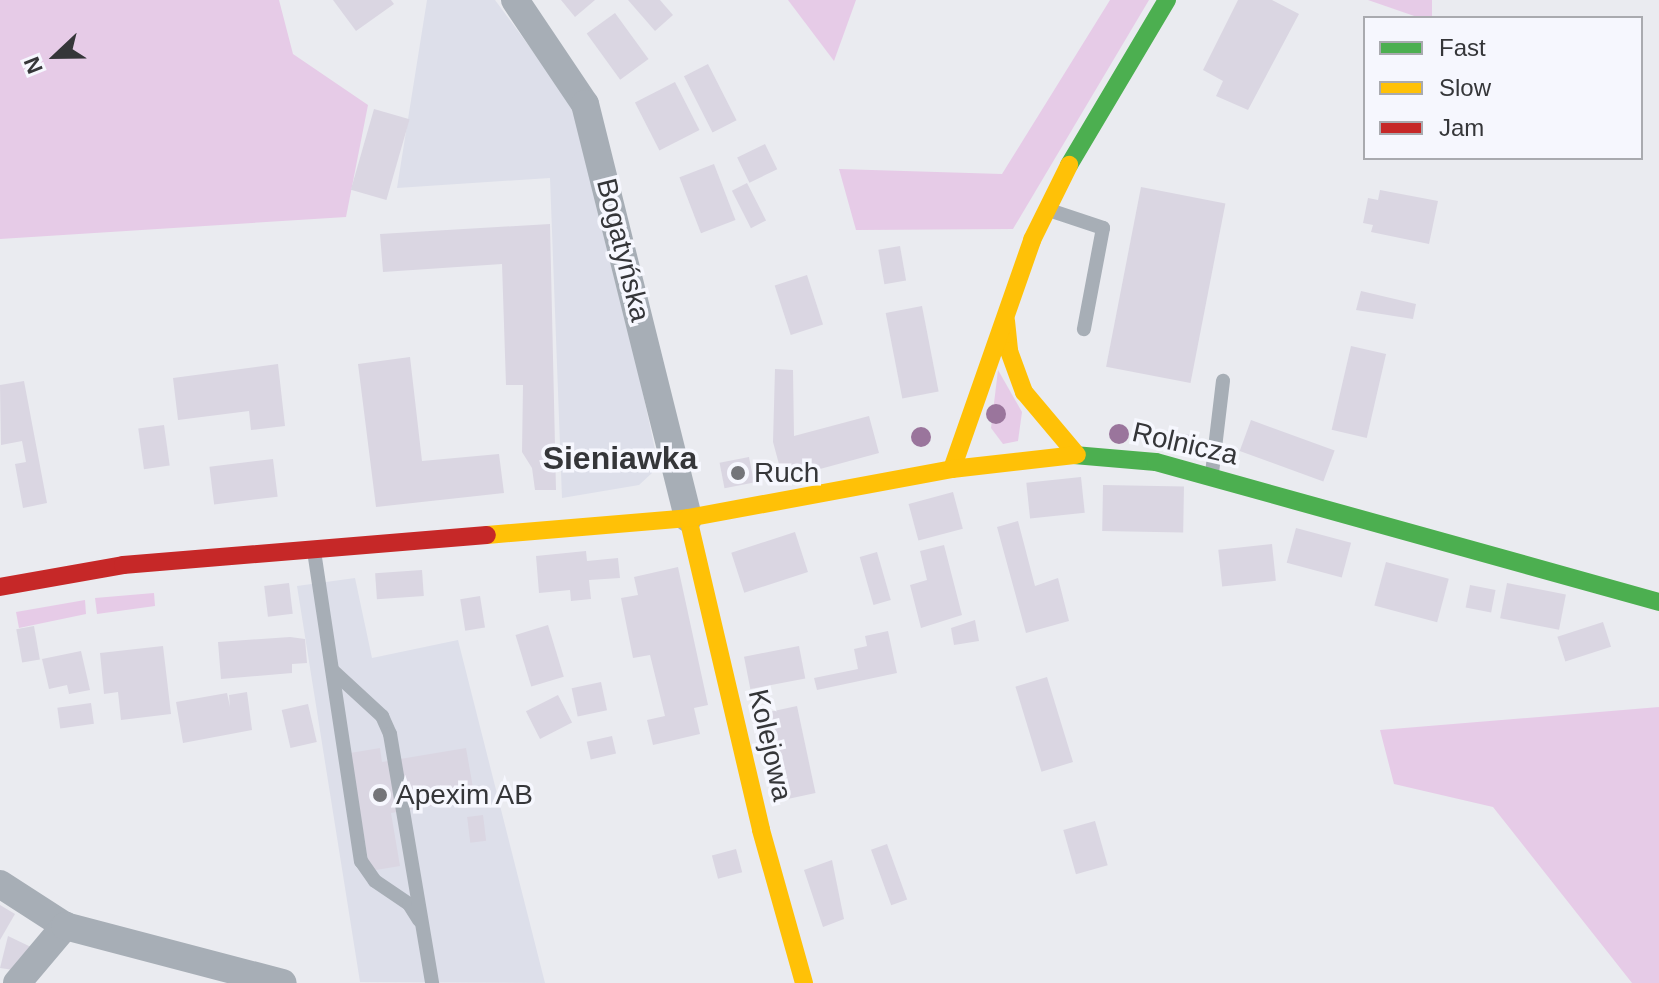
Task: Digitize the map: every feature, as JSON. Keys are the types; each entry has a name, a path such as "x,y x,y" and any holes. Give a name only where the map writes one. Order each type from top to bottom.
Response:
{"street":[{"name":"Bogatyńska","path":"515,0 585,104 688,518"},
{"path":"952,469 1005,313 1047,209 1074,154 1167,0"},
{"path":"1005,313 1009,351 1024,392 1077,455"},
{"name":"Rolnicza","path":"0,587 123,565 688,518 952,469 1077,455 1126,456 1211,477 1659,602"},
{"name":"Kolejowa","path":"688,518 761,830 804,983"},
{"path":"0,884 65,926 283,983"},
{"path":"0,980 16,983 65,926"}],"lane":[{"path":"1047,209 1103,228 1084,329"},
{"path":"1211,477 1223,381"},
{"path":"314,547 361,861 375,881 409,904 419,920"},
{"path":"331,668 382,716 390,734 432,983"}],"shaded area":[{"path":"0,0 279,0 293,54 368,105 346,217 0,239"},
{"path":"427,0 495,0 577,111 591,151 656,454 652,473 639,485 562,498 550,178 397,188"},
{"path":"788,0 856,0 834,61"},
{"path":"1110,0 1149,0 1013,229 856,230 839,169 1002,174"},
{"path":"1368,0 1432,0 1432,16 1414,16"},
{"path":"998,370 1022,412 1018,441 1003,444 991,428"},
{"path":"355,578 372,658 458,640 545,983 360,982 297,586"},
{"path":"154,593 155,606 97,614 95,598"},
{"path":"85,600 86,614 19,628 16,612"},
{"path":"1659,707 1659,983 1632,983 1493,807 1394,784 1380,730"}],"building":[{"path":"333,0 391,0 394,4 356,31"},
{"path":"561,0 595,0 575,17"},
{"path":"628,0 660,0 673,15 655,31"},
{"path":"1238,0 1272,0 1299,14 1248,110 1216,96 1223,81 1203,70"},
{"path":"615,13 649,59 620,80 587,34"},
{"path":"708,64 737,120 713,132 684,76"},
{"path":"675,82 700,130 659,151 635,102"},
{"path":"374,109 410,119 386,200 351,190"},
{"path":"765,144 777,169 749,183 737,158"},
{"path":"714,164 736,220 701,233 679,177"},
{"path":"747,183 766,220 751,228 732,191"},
{"path":"1141,187 1225,203 1191,383 1106,367"},
{"path":"1380,190 1438,201 1429,244 1371,232 1373,225 1363,223 1368,198 1378,200"},
{"path":"550,224 556,490 535,490 532,468 522,452 523,385 506,385 502,264 383,272 380,234"},
{"path":"900,246 906,280 884,284 878,250"},
{"path":"807,275 823,324 791,335 775,286"},
{"path":"1361,291 1416,304 1413,319 1356,310"},
{"path":"922,306 939,391 902,398 886,313"},
{"path":"1351,346 1386,354 1367,438 1332,430"},
{"path":"410,357 422,461 499,454 504,493 376,507 358,364"},
{"path":"278,364 285,426 251,430 249,411 178,420 173,378"},
{"path":"775,369 793,370 794,436 869,416 879,453 783,479 773,442"},
{"path":"24,381 47,503 23,508 15,464 26,462 22,441 1,445 0,385"},
{"path":"1251,420 1335,450 1323,481 1240,451"},
{"path":"164,425 170,466 144,469 138,429"},
{"path":"1177,433 1198,436 1196,446 1176,443"},
{"path":"749,457 754,483 725,488 720,463"},
{"path":"273,459 278,497 214,505 209,467"},
{"path":"1081,477 1085,513 1030,519 1026,483"},
{"path":"1103,485 1184,486 1183,532 1102,531"},
{"path":"953,492 963,529 918,541 909,504"},
{"path":"1018,521 1035,586 1058,578 1069,621 1026,633 997,527"},
{"path":"1296,528 1351,543 1342,578 1287,563"},
{"path":"795,532 808,572 744,593 731,553"},
{"path":"1272,544 1276,581 1222,586 1218,550"},
{"path":"944,545 962,615 921,628 910,585 927,580 920,551"},
{"path":"586,551 587,561 618,558 620,578 589,580 591,599 571,601 570,590 539,593 536,556"},
{"path":"877,552 891,600 873,605 860,557"},
{"path":"1386,562 1449,579 1437,622 1374,605"},
{"path":"678,567 708,705 694,708 700,734 653,745 647,720 665,716 650,655 633,658 621,598 638,595 634,577"},
{"path":"422,570 424,596 377,599 375,573"},
{"path":"289,583 293,614 268,617 264,586"},
{"path":"1507,583 1566,594 1559,630 1500,618"},
{"path":"1470,585 1496,590 1491,613 1466,608"},
{"path":"480,596 485,628 465,631 460,599"},
{"path":"975,620 979,641 954,645 951,628"},
{"path":"1603,622 1611,647 1565,662 1557,637"},
{"path":"548,625 564,677 531,687 515,635"},
{"path":"34,626 40,659 22,663 16,629"},
{"path":"888,631 897,673 817,690 814,678 858,669 854,649 867,646 865,636"},
{"path":"290,637 305,639 307,663 292,664 292,673 221,679 218,642"},
{"path":"163,646 171,714 121,720 118,692 104,694 100,653"},
{"path":"799,646 805,678 750,689 744,657"},
{"path":"81,651 90,690 69,694 67,685 49,689 42,659"},
{"path":"1047,677 1073,762 1041,772 1015,687"},
{"path":"601,682 607,710 578,717 572,688"},
{"path":"247,692 252,730 183,743 176,702 227,693 230,707 229,695"},
{"path":"558,695 572,723 540,739 526,711"},
{"path":"91,703 94,724 60,729 57,708"},
{"path":"308,704 317,742 290,748 282,710"},
{"path":"797,706 816,793 784,800 766,713"},
{"path":"612,736 616,754 591,759 587,742"},
{"path":"380,748 382,762 466,748 475,799 391,813 400,866 370,871 350,753"},
{"path":"483,815 486,841 470,843 467,817"},
{"path":"1095,821 1108,865 1076,874 1063,830"},
{"path":"887,844 907,899 891,905 871,850"},
{"path":"736,849 742,872 718,879 712,855"},
{"path":"832,860 844,919 823,927 804,870"},
{"path":"0,905 15,914 0,940"},
{"path":"8,936 31,947 20,971 0,968"}],"traffic: fast":[{"path":"1069,165 1167,0"},
{"path":"1074,455 1156,462 1659,602"}],"traffic: slow":[{"path":"952,469 1032,240 1069,165"},
{"path":"1006,321 1009,351 1024,392 1077,455"},
{"path":"487,535 688,518 952,469 1074,455"},
{"path":"688,518 761,830 804,983"}],"traffic: jam":[{"path":"0,587 123,565 487,535"}],"place":[{"name":"Ruch","path":"738,473"},
{"name":"Apexim AB","path":"380,795"}],"district":[{"name":"Sieniawka","path":"620,458"}]}
